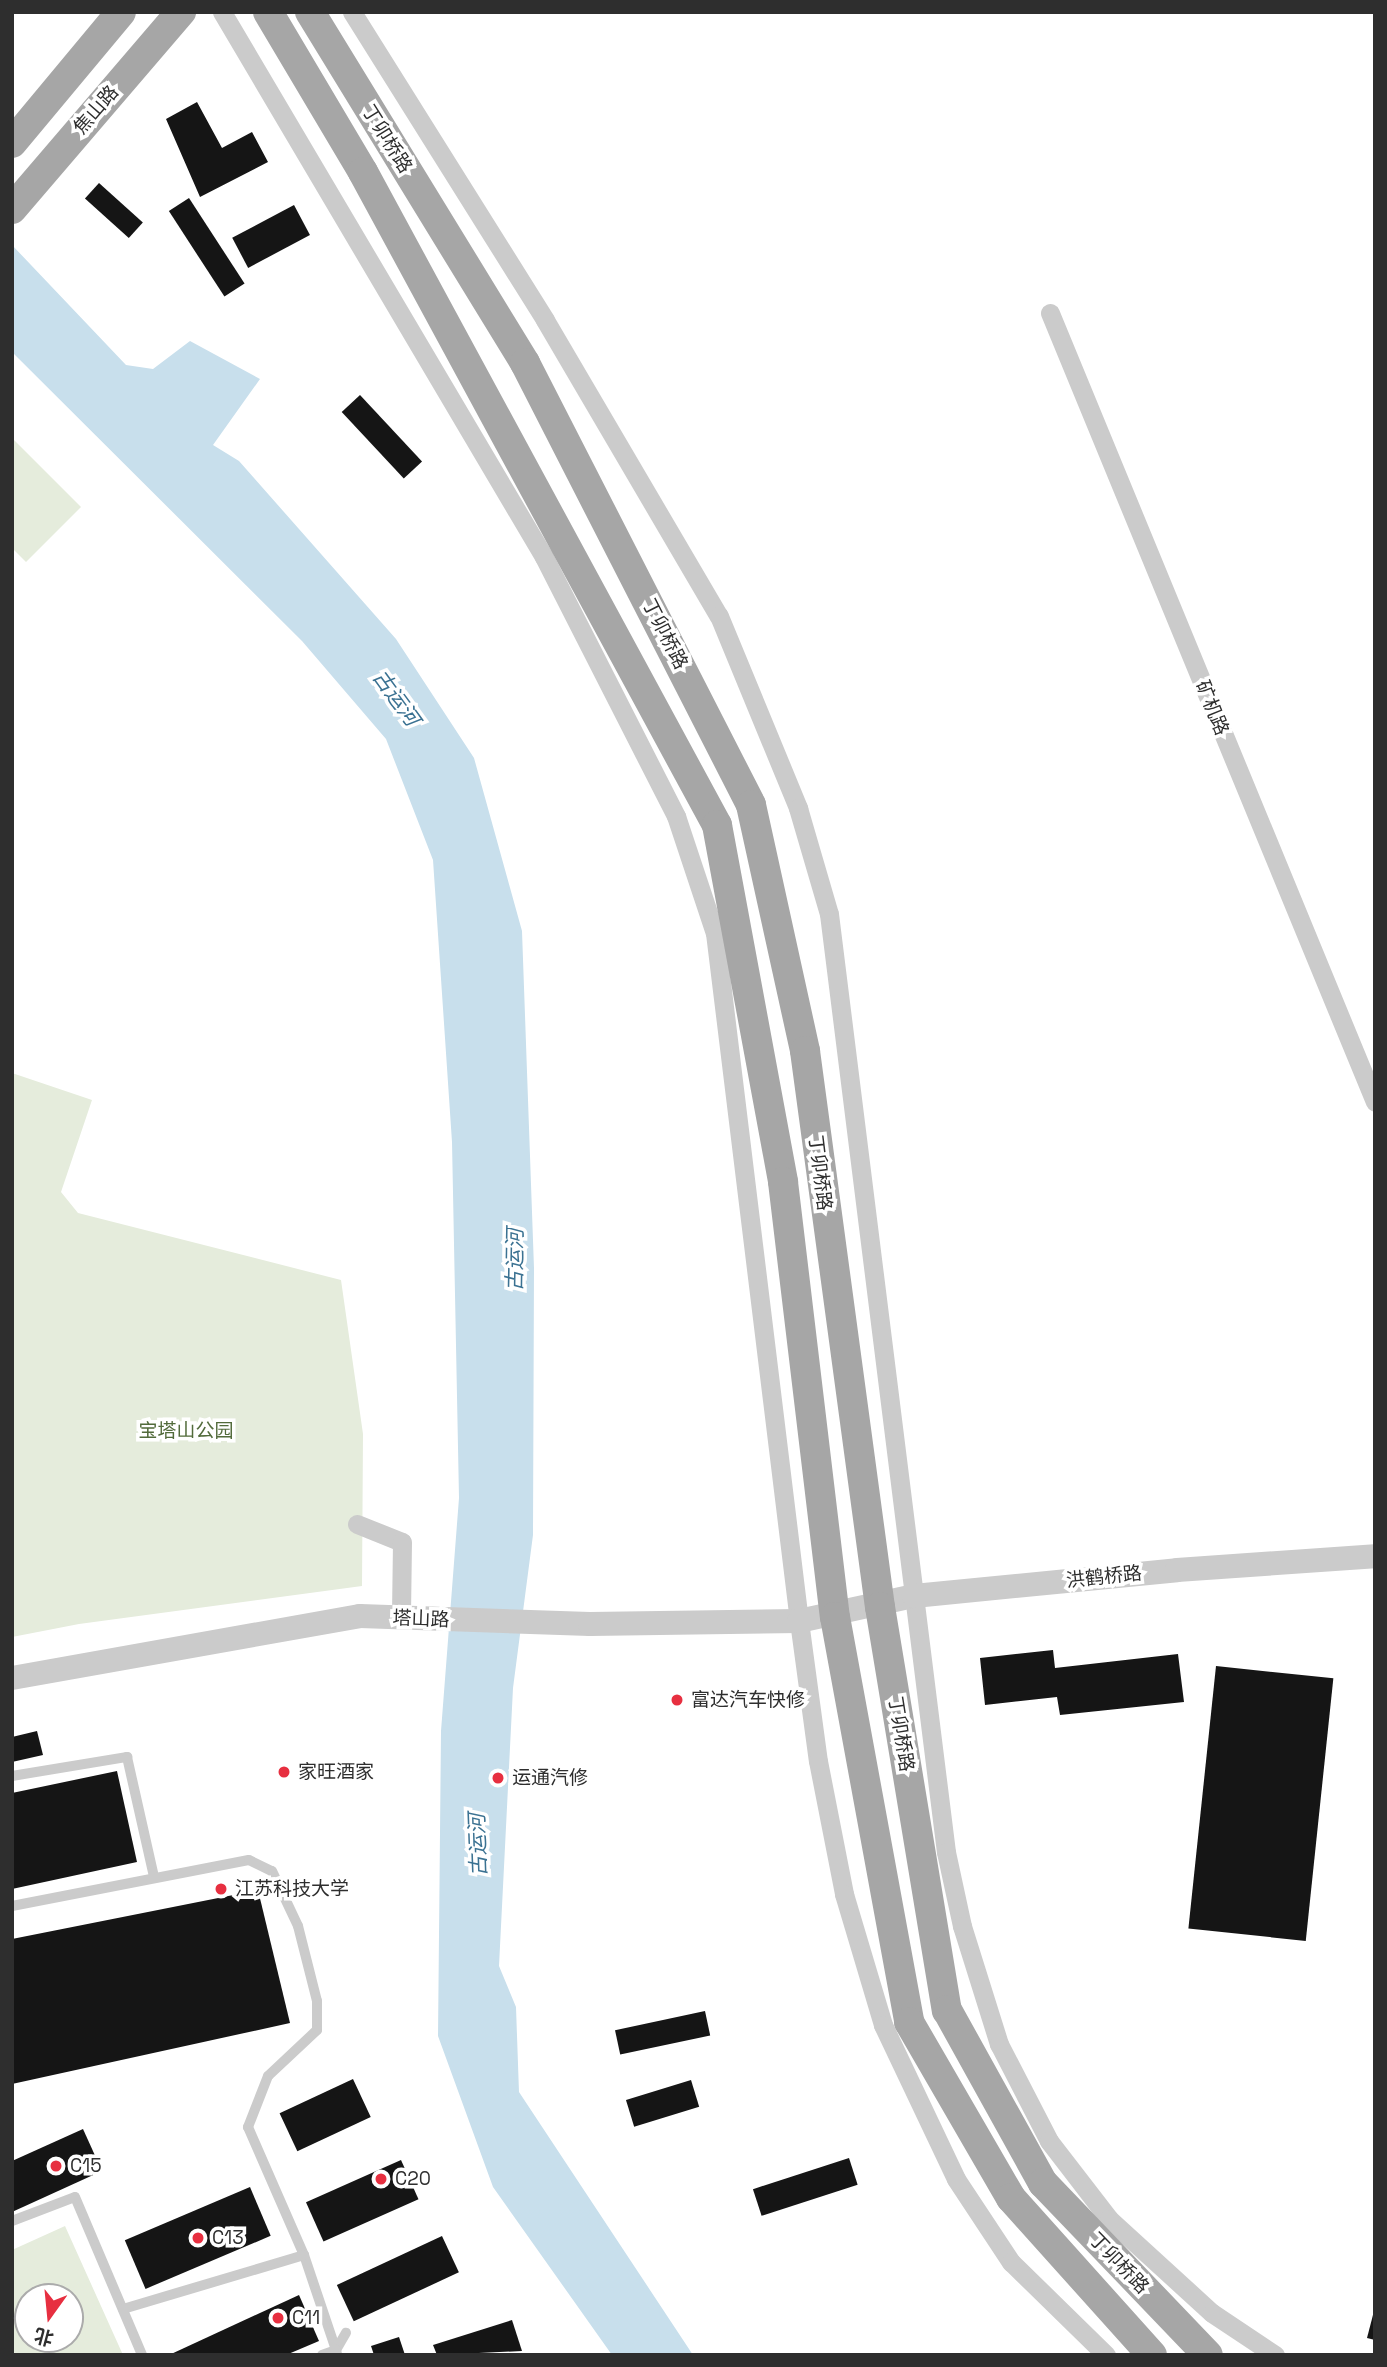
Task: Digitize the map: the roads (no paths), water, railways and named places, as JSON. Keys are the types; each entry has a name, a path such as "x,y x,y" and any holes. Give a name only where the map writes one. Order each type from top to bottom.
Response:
{"main road":[{"path":"12,143 121,12"},
{"name":"焦山路","path":"12,209 181,12"},
{"name":"丁卯桥路","path":"268,12 363,172 717,825 783,1182 835,1616 909,2022 1011,2198 1153,2355"},
{"name":"丁卯桥路","path":"310,12 525,363 751,805 805,1051 880,1607 947,2010 1043,2183 1208,2355"}],"street":[{"path":"222,12 544,557 676,816 715,933 799,1621 818,1761 844,1894 883,2025 956,2179 1004,2252 1106,2355"},
{"path":"352,12 545,320 719,616 798,808 829,914 946,1852 962,1926 999,2044 1049,2141 1110,2219 1212,2313 1275,2355"},
{"name":"矿机路","path":"1050,313 1375,1102"},
{"path":"357,1524 402,1542 401,1618"},
{"name":"洪鹤桥路","path":"835,1616 914,1597 1177,1570 1375,1556"},
{"name":"塔山路","path":"12,1678 360,1616 590,1624 799,1621 835,1616"}],"lane":[{"path":"12,1776 127,1758 154,1877"},
{"path":"12,1906 249,1860 271,1871 298,1926 317,2001 317,2030 268,2076 248,2127 304,2255 337,2352"},
{"path":"12,2221 75,2197 142,2355"},
{"path":"124,2309 304,2255"},
{"path":"337,2352 346,2333"},
{"path":"322,2355 337,2352"}],"water":[{"name":"古运河","path":"12,245 126,365 153,369 190,341 260,379 213,445 239,461 396,639 474,758 522,931 534,1268 533,1535 513,1688 499,1966 516,2007 519,2092 693,2355 612,2355 493,2187 438,2036 441,1731 459,1498 452,1142 433,860 386,739 302,641 12,352"}],"place":[{"name":"富达汽车快修","path":"677,1700"},
{"name":"家旺酒家","path":"284,1772"},
{"name":"运通汽修","path":"498,1778"},
{"name":"江苏科技大学","path":"221,1889"},
{"name":"C15","path":"56,2166"},
{"name":"C20","path":"381,2179"},
{"name":"C13","path":"198,2238"},
{"name":"C11","path":"278,2318"}],"park label":[{"name":"宝塔山公园","path":"186,1431"}]}
